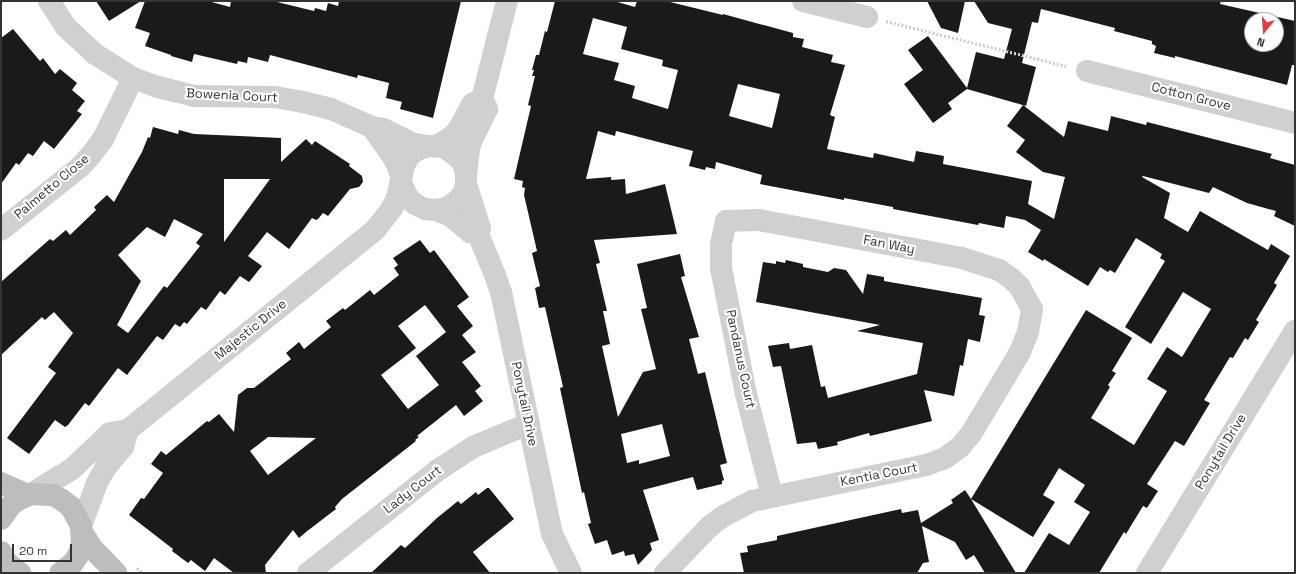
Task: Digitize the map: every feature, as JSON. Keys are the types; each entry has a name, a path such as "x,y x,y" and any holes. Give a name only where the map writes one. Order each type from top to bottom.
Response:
{"main road":[{"path":"1,483 30,495"},
{"path":"1,519 12,504 30,495 42,494 62,500 71,507 92,548 116,573"},
{"path":"60,573 73,563 79,554 82,543 82,529"},
{"path":"1,552 6,562 20,573"}],"street":[{"name":"Bowenia Court","path":"49,1 66,27 81,41 113,67 133,78 176,93 194,96 275,97 303,102 331,109 372,127 383,129 414,144 433,146"},
{"path":"430,210 447,208 457,202 463,194 470,144 488,108 482,99 507,1"},
{"path":"803,1 867,17"},
{"name":"Cotton Grove","path":"1087,71 1295,123"},
{"name":"Palmetto Close","path":"1,230 80,167 91,155 103,138 133,78"},
{"path":"401,178 404,165 410,155 419,149 433,146 453,136 460,127 472,104 482,99"},
{"path":"372,127 394,158 408,198 414,204 451,216 470,232 478,234"},
{"path":"433,146 450,150 458,157 464,165 466,179"},
{"name":"Majestic Drive","path":"30,495 72,469 110,433 128,430 375,230 392,208 401,178"},
{"name":"Ponytail Drive","path":"466,179 480,228 478,234 501,292 552,534 571,573"},
{"name":"Majestic Drive","path":"375,230 384,232 404,218 430,210"},
{"name":"Fan Way","path":"726,221 758,220 962,258 983,264 999,270 1012,278 1019,286 1032,309"},
{"name":"Pandanus Court","path":"726,221 721,245 721,268 746,394 772,496"},
{"name":"Kentia Court","path":"665,573 696,539 722,517 752,501 926,465 945,458 960,447 971,434 1020,352 1028,332 1032,309"},
{"name":"Ponytail Drive","path":"1147,573 1295,331"},
{"name":"Lady Court","path":"308,573 438,470 473,447 528,424"},
{"path":"82,529 97,484 106,467 123,446 128,430"}],"path":[{"path":"867,17 1087,71"}],"building":[{"path":"96,1 141,1 109,21"},
{"path":"145,1 208,1 230,7 231,1 273,1 314,11 315,8 326,11 328,3 338,6 339,1 461,1 433,118 400,109 402,102 386,98 389,83 358,75 357,78 270,55 268,62 248,57 247,63 238,61 237,64 194,54 192,62 145,46 150,33 135,28"},
{"path":"555,1 614,1 635,7 637,1 666,1 723,14 793,33 793,37 804,39 802,47 833,55 831,62 845,65 830,115 835,117 827,149 873,158 874,153 914,162 916,151 944,156 943,164 1032,181 1028,204 1054,219 1065,177 1043,172 1016,152 1025,140 1007,126 1023,105 1064,137 1068,121 1108,131 1111,116 1146,125 1147,122 1272,154 1270,158 1295,165 1295,226 1274,216 1276,211 1247,203 1213,187 1209,193 1143,176 1142,177 1170,193 1164,218 1188,232 1200,211 1268,250 1271,244 1290,256 1274,283 1277,285 1256,320 1259,322 1248,340 1245,338 1233,358 1230,357 1204,400 1210,403 1184,446 1175,441 1147,484 1158,491 1147,508 1143,506 1126,534 1124,532 1099,573 1024,573 1049,533 1069,545 1090,512 1074,502 1085,485 1059,468 1043,495 1055,502 1033,537 971,499 1086,310 1132,338 1112,371 1116,373 1108,385 1110,387 1091,418 1134,445 1167,391 1147,379 1167,347 1182,357 1211,309 1183,292 1151,344 1125,327 1165,261 1160,258 1162,254 1136,238 1115,273 1110,270 1108,272 1100,267 1088,286 1044,259 1043,261 1028,252 1041,230 1025,220 1006,216 1004,228 979,223 978,225 893,209 893,207 844,198 844,200 760,184 762,175 716,162 715,169 706,167 705,170 689,166 693,151 616,131 615,136 598,131 586,179 611,177 611,180 625,179 626,194 665,184 677,234 594,240 600,263 596,264 607,311 603,311 610,344 602,346 618,417 643,372 656,369 641,309 647,308 637,264 680,254 685,276 681,277 699,337 689,339 698,374 705,372 727,463 720,465 724,480 722,481 722,484 697,490 693,477 643,490 659,540 650,543 652,550 638,565 634,554 625,556 624,551 612,555 607,540 595,544 588,524 591,523 584,492 582,493 560,388 563,387 545,307 539,308 535,288 540,286 532,253 537,251 524,195 525,188 522,187 523,181 514,179 531,106 528,105 535,76 532,76 534,70 532,70 536,55 539,55 545,31 547,32","holes":["593,18 627,27 621,49 663,60 662,66 678,70 668,109 632,98 635,86 614,80 619,63 583,54","738,84 780,94 772,128 729,116","662,424 670,456 639,464 639,460 627,463 621,434"]},
{"path":"927,1 965,1 958,33 941,28"},
{"path":"974,1 1221,1 1220,4 1255,12 1244,12 1244,52 1284,52 1284,19 1295,21 1295,65 1292,65 1287,85 1175,56 1175,58 1154,53 1156,46 1152,44 1152,41 1114,31 1115,28 1041,9 1038,23 1032,22 1022,63 1036,67 1026,106 967,89 948,103 952,109 933,123 904,84 923,70 908,50 928,36 967,88 976,52 1004,59 1012,29 988,23"},
{"path":"13,29 40,61 43,58 55,74 60,69 77,83 72,90 85,101 77,111 82,114 54,149 44,141 33,156 28,153 19,165 16,163 1,184 1,38"},
{"path":"153,127 178,134 179,130 194,134 281,138 281,162 306,139 312,145 315,141 350,164 349,166 362,176 363,182 359,187 350,189 328,216 323,213 316,220 312,218 289,249 267,232 248,256 262,266 249,282 240,276 225,295 220,291 206,310 201,307 187,324 184,322 180,327 175,324 163,340 157,336 127,375 118,368 89,406 85,403 65,427 55,420 29,454 7,438 56,373 48,367 73,333 54,312 45,320 42,317 1,355 1,282 50,239 53,241 66,230 70,235 96,210 94,207 107,195 114,202 142,152 148,137 150,138","holes":["224,179 270,179 224,242","174,219 203,234 196,243 200,246 167,288 164,286 128,333 117,325 141,281 118,255 147,227 165,237"]},
{"path":"420,240 430,253 434,250 469,297 457,306 473,326 462,335 476,352 462,362 481,386 475,391 483,401 464,416 456,405 417,436 419,437 415,440 416,441 342,499 335,507 336,509 299,538 293,530 265,565 266,573 234,573 214,558 205,571 191,560 188,563 172,551 173,549 129,515 141,498 144,499 163,473 151,464 161,451 166,455 207,421 209,422 219,414 234,432 238,395 247,388 254,388 291,359 286,353 299,342 304,349 331,327 326,321 343,308 345,310 370,290 374,295 399,275 394,268 398,265 393,258","holes":["425,305 446,332 416,356 439,385 408,409 381,375 416,348 398,326","268,437 316,438 268,475 250,451"]},
{"path":"786,260 803,264 803,267 828,272 834,268 846,270 863,294 867,274 884,277 884,281 982,298 979,315 985,316 980,342 968,339 963,366 960,365 954,396 924,390 932,421 870,436 869,433 837,442 838,445 818,449 816,442 797,444 781,366 773,367 768,346 789,343 790,349 812,345 821,387 825,386 828,398 917,374 923,343 857,331 880,325 756,302 763,262 776,264 776,261 785,263"},
{"path":"489,488 514,519 473,552 490,573 371,573 401,545 405,548 437,518 458,501 461,504 476,492 478,495"},
{"path":"965,490 1016,573 985,573 974,555 966,560 955,542 922,526 929,562 923,563 917,573 744,573 740,553 748,552 747,546 777,540 777,536 901,509 902,513 918,510 921,523 953,503 951,500"}]}
